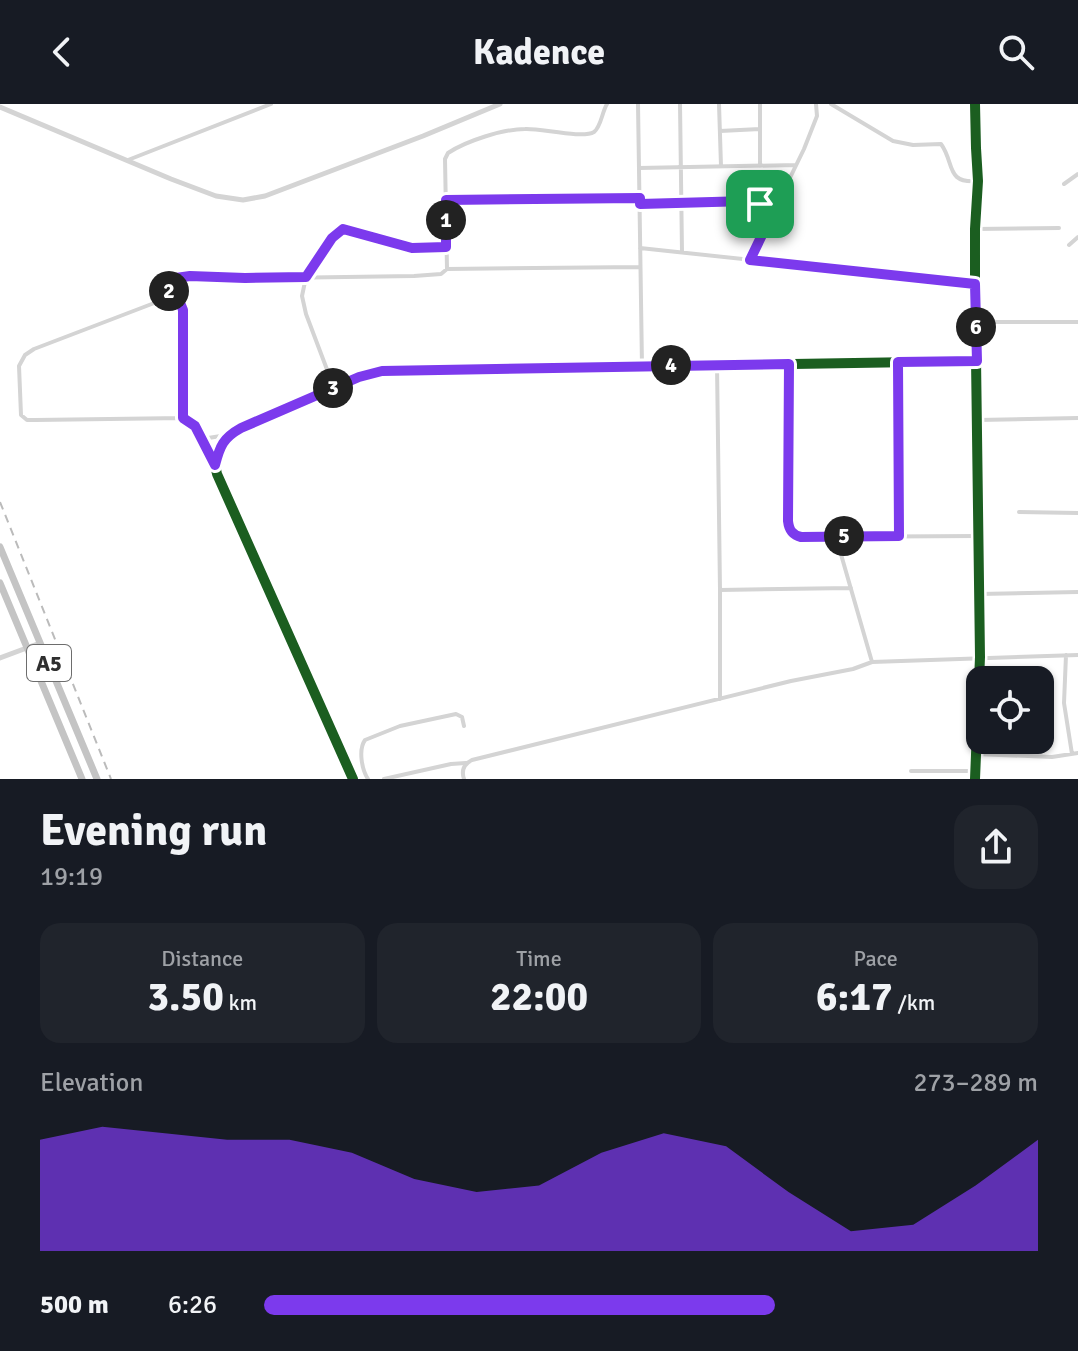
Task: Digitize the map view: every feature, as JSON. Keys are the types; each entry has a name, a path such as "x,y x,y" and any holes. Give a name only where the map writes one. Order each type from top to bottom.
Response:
{"highway":[{"name":"A5","path":"0,547 97,779"},
{"name":"A5","path":"0,583 82,779"}],"street":[{"path":"125,160 271,104"},
{"path":"0,107 125,160 216,196 234,200 252,199 500,104"},
{"path":"447,269 445,159 448,153 512,130 592,133 597,129 607,104"},
{"path":"638,104 642,366"},
{"path":"680,104 682,252"},
{"path":"719,104 721,166"},
{"path":"760,104 760,166"},
{"path":"750,260 817,116 816,104"},
{"path":"831,104 893,141 913,145 941,144 955,176 959,180 978,181"},
{"path":"975,104 980,666"},
{"path":"720,131 760,129"},
{"path":"639,168 796,165"},
{"path":"1064,184 1078,174"},
{"path":"446,200 748,201 774,210"},
{"path":"975,229 1059,228"},
{"path":"334,388 303,304 306,277 332,238 340,230 358,232 412,248 446,247"},
{"path":"1069,245 1078,237"},
{"path":"640,248 975,284"},
{"path":"170,297 170,285 182,276 435,275 447,269 640,267"},
{"path":"170,297 25,355 19,366 21,415 27,420 183,418 195,426 353,779"},
{"path":"170,297 183,310 183,418"},
{"path":"975,322 1078,322"},
{"path":"202,439 227,435 359,377 382,371 977,361"},
{"path":"898,362 899,536"},
{"path":"789,364 788,526 795,535 978,536"},
{"path":"717,365 720,699"},
{"path":"978,420 1078,418"},
{"path":"215,465 227,435"},
{"path":"1019,512 1078,513"},
{"path":"836,536 872,662"},
{"path":"720,590 851,588"},
{"path":"979,594 1078,592"},
{"path":"0,658 40,643"},
{"path":"975,779 975,754 1052,757 1075,753 1064,703 1066,655"},
{"path":"384,779 466,763 872,662 1078,655"},
{"path":"368,779 361,750 365,740 400,726 456,714 462,717 464,726"},
{"path":"464,779 462,773 466,763"},
{"path":"911,771 975,771"}],"railway":[{"path":"0,502 111,779"}],"cycle path":[{"path":"975,104 980,657 975,779"},
{"path":"353,779 217,474 217,459 227,435 359,377 382,371 977,361"}],"route":[{"path":"640,198 640,204 754,201 760,204 774,210 750,260 975,284 977,361 898,362 899,536 801,537 790,532 789,364 382,371 359,377 227,435 215,465 195,426 183,418 183,310 178,301 170,297 169,289 176,278 306,277 332,238 343,229 412,248 446,247 446,200 640,198"}]}
